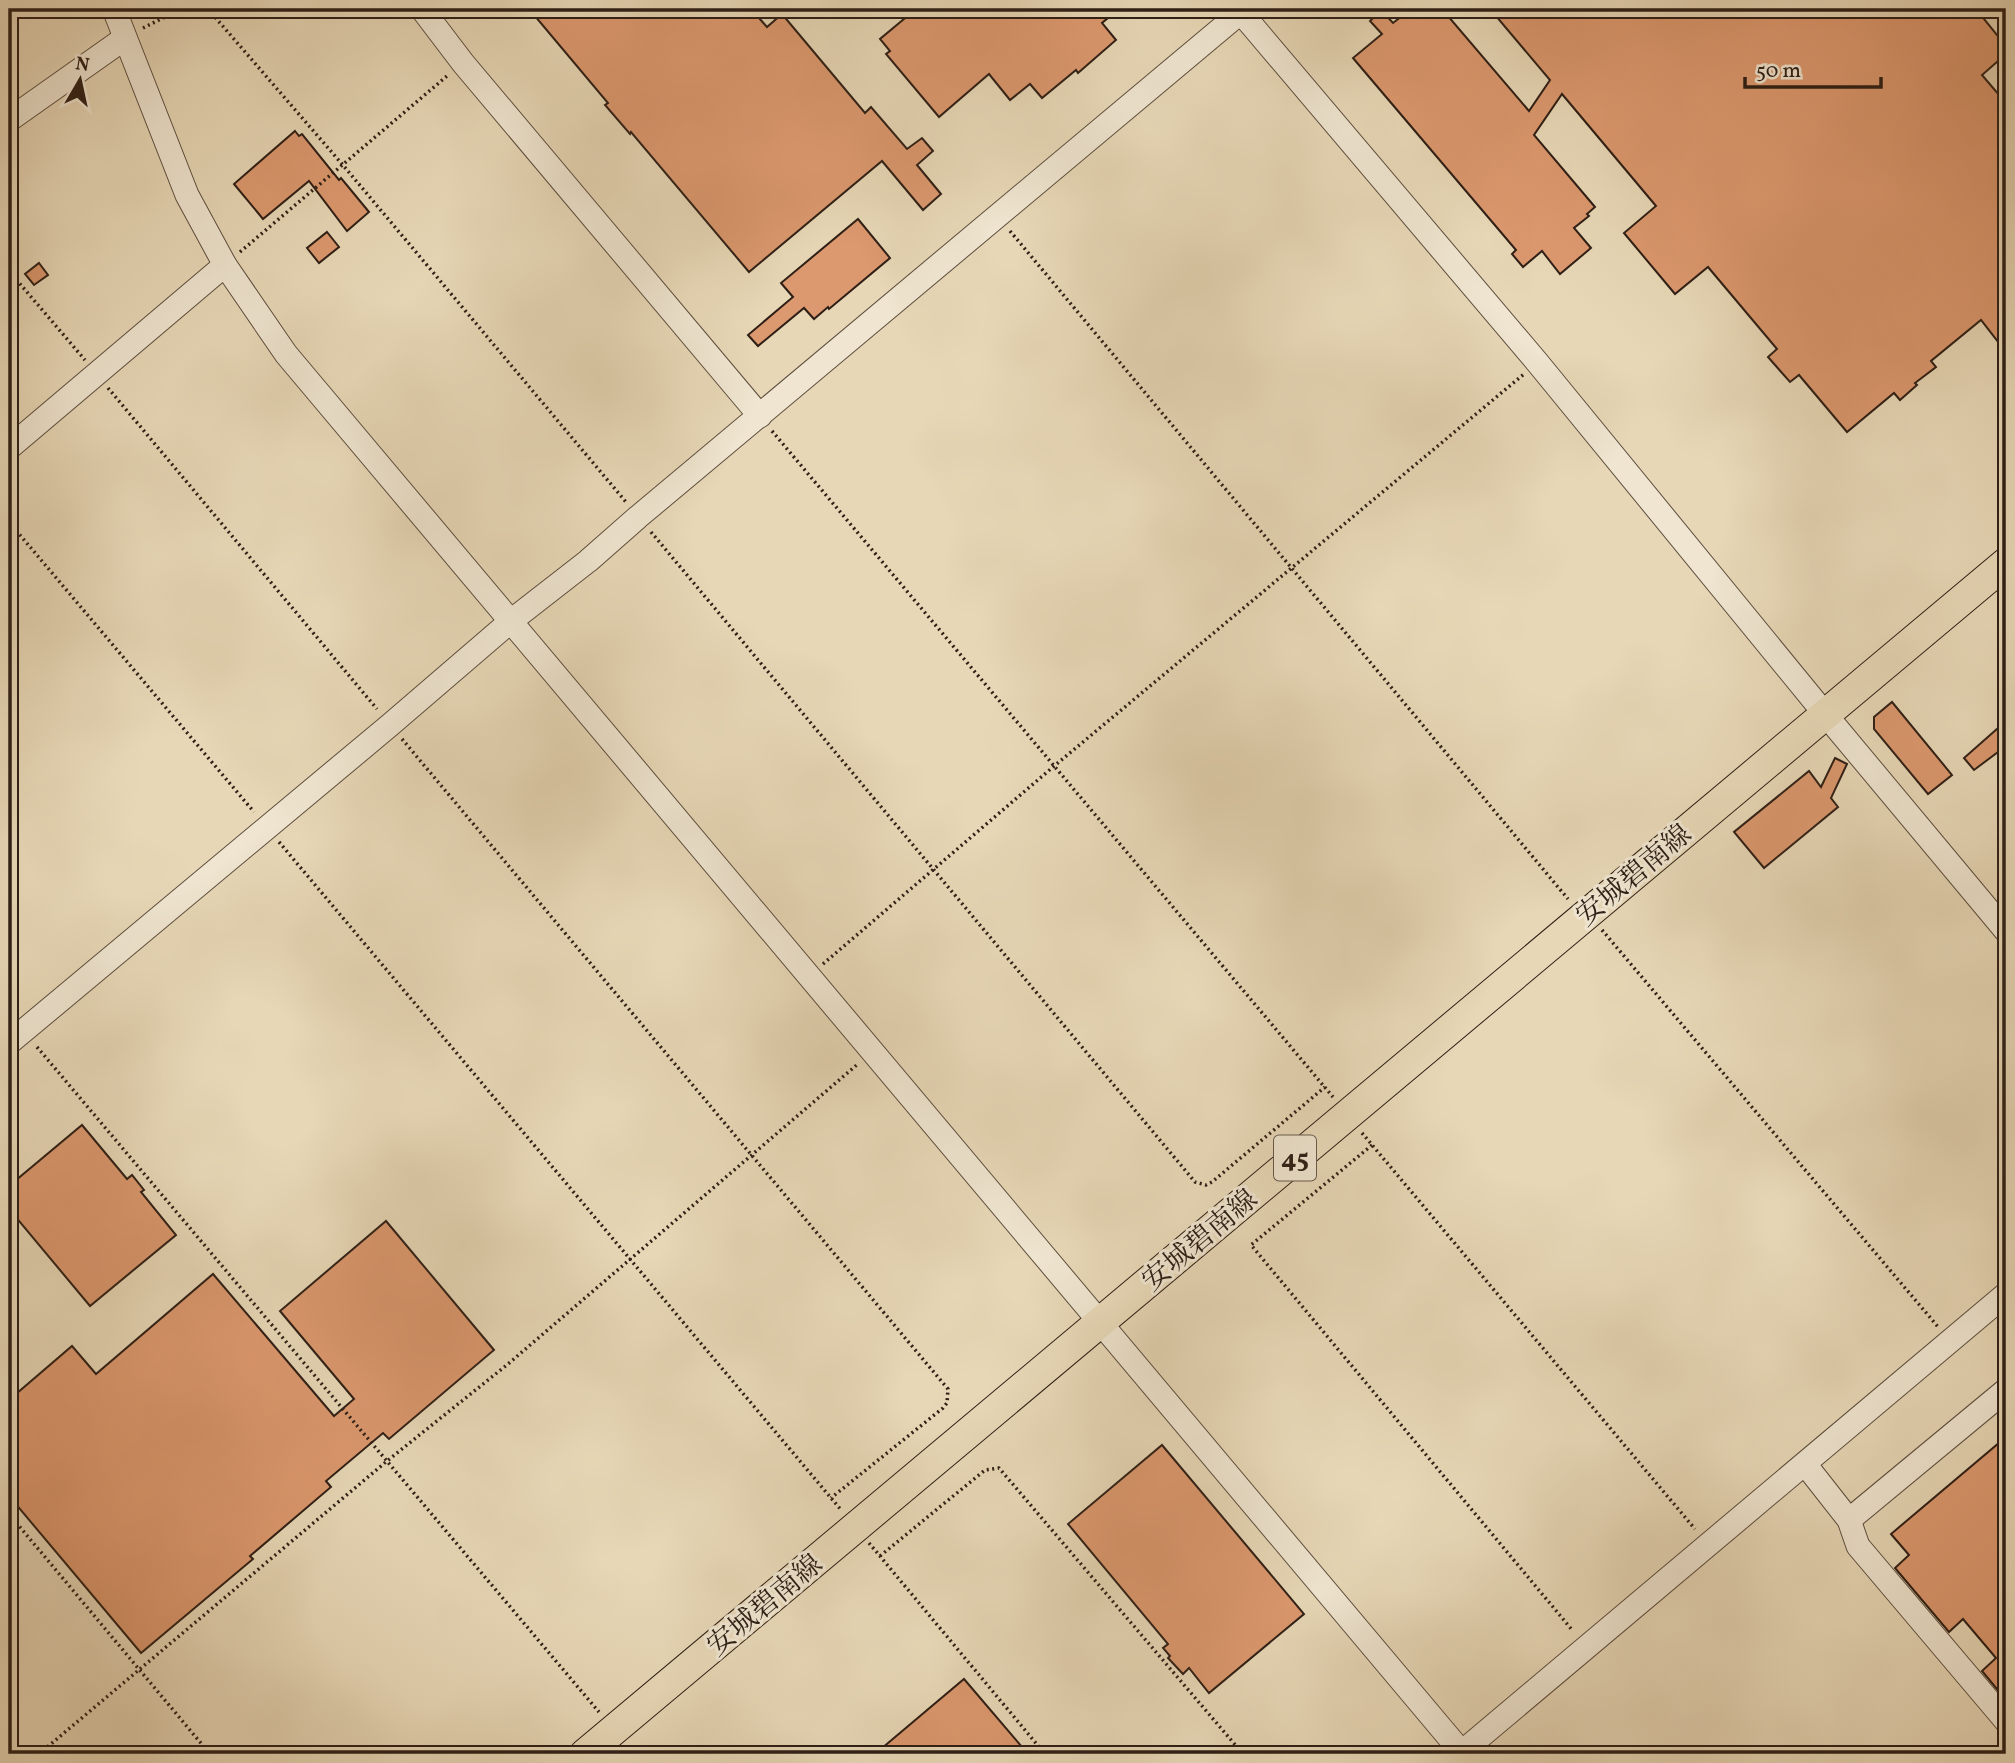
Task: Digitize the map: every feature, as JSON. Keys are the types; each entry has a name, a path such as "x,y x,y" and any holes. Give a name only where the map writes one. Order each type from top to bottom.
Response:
{"main road":[{"name":"安城碧南線","path":"585,1754 2006,563"}],"street":[{"path":"114,9 187,195 225,265 286,354 1462,1753 2006,1294"},
{"path":"422,9 463,63 760,416"},
{"path":"16,1037 511,621 588,561 1239,10 1538,362 2006,931"},
{"path":"9,120 125,38"},
{"path":"9,448 225,265"},
{"path":"1849,1520 2006,1390"},
{"path":"1805,1464 1849,1520 1858,1546 2006,1721"}],"path":[{"path":"125,38 181,9"},
{"path":"208,9 342,164 1195,1182 1206,1185 1212,1182 1325,1087"},
{"path":"225,265 463,63"},
{"path":"997,216 1565,896 1609,936 1950,1341"},
{"path":"9,271 948,1389 947,1403 943,1408 831,1498"},
{"path":"808,976 1053,767 1538,362"},
{"path":"760,416 1708,1545"},
{"path":"9,522 370,948 1045,1754"},
{"path":"16,1037 387,1461 597,1709 612,1732"},
{"path":"39,1754 387,1461 508,1364 872,1052"},
{"path":"1371,1145 1251,1245 1587,1647"},
{"path":"880,1556 985,1470 999,1468 1242,1754"},
{"path":"9,1514 210,1754"}],"building":[{"path":"529,9 751,9 767,27 782,14 865,113 871,107 907,149 922,138 933,151 917,165 941,194 923,210 882,161 749,272 605,105 608,103"},
{"path":"916,9 1119,9 1102,23 1116,40 1078,73 1076,70 1042,98 1030,84 1010,100 989,74 939,117 886,54 890,51 880,39"},
{"path":"1411,9 1442,9 1529,111 1550,80 1490,9 1976,9 2006,46 2006,54 1982,75 2006,103 2006,352 1981,320 1931,361 1936,367 1915,383 1917,385 1900,400 1894,393 1847,432 1799,375 1790,382 1768,357 1777,349 1708,267 1675,294 1624,233 1656,206 1562,94 1534,135 1595,207 1587,214 1589,216 1574,228 1591,248 1560,274 1542,251 1523,267 1512,254 1516,250 1353,58 1382,34 1370,21 1381,10 1393,23"},
{"path":"295,131 299,136 302,134 369,212 347,231 309,181 263,219 234,184"},
{"path":"858,219 890,258 814,319 804,308 758,346 748,335 793,297 781,283"},
{"path":"327,232 339,247 319,263 307,248"},
{"path":"39,263 48,275 34,285 25,274"},
{"path":"1892,702 1952,775 1928,794 1874,729 1874,717"},
{"path":"2006,721 2006,746 1974,770 1964,758"},
{"path":"1835,758 1847,764 1831,798 1838,807 1764,868 1734,832 1809,771 1821,787"},
{"path":"82,1125 127,1179 132,1175 144,1190 141,1192 176,1235 90,1306 9,1209 9,1186"},
{"path":"386,1221 494,1350 389,1439 383,1433 326,1481 331,1487 250,1556 253,1559 141,1653 9,1496 9,1400 72,1346 96,1374 213,1274 334,1416 354,1399 280,1311"},
{"path":"2006,1437 2006,1700 1982,1671 1996,1658 1963,1619 1949,1632 1895,1568 1909,1555 1891,1534"},
{"path":"1162,1445 1304,1614 1209,1693 1189,1668 1183,1674 1168,1658 1170,1656 1163,1648 1168,1644 1068,1524"},
{"path":"964,1679 1028,1754 875,1754"}]}
